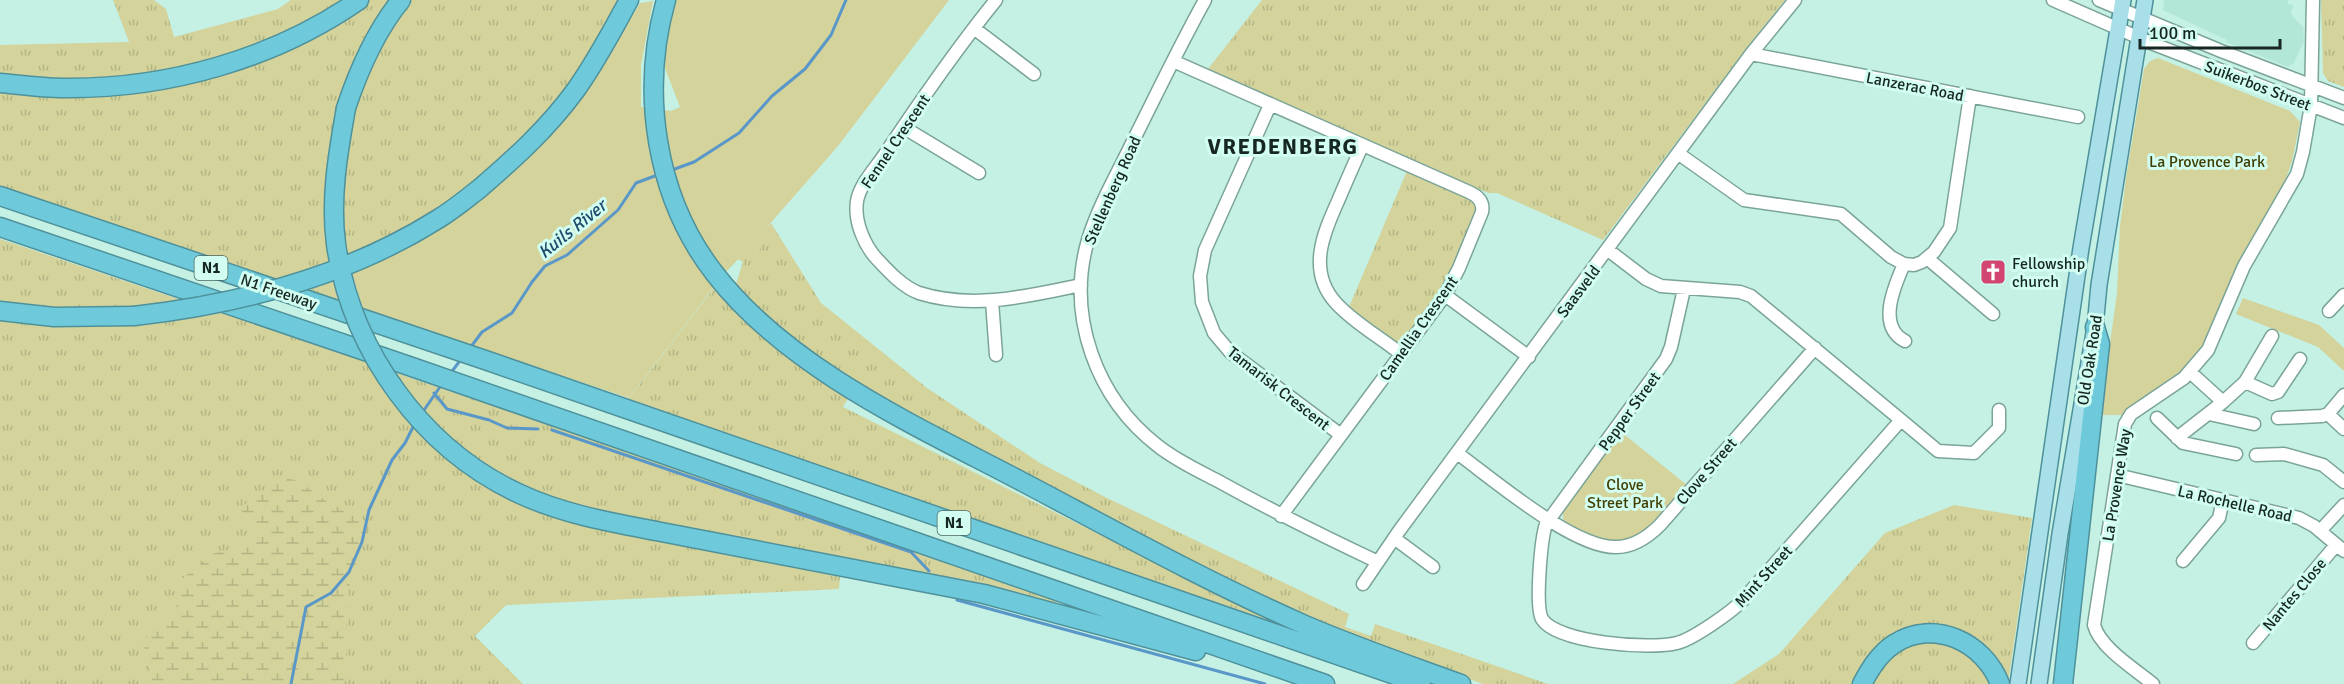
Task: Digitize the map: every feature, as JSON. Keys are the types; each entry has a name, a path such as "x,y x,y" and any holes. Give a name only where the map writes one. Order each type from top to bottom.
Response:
{"highway":[{"path":"0,83 62,88 108,87 157,81 210,69 265,51 315,27 359,0"},
{"path":"401,0 366,56 346,108 334,201 336,243 344,284 358,326 377,362 397,393 453,452 500,484 535,501 571,513 984,594 1314,684"},
{"path":"0,311 54,317 134,316 228,303 298,284 375,254 440,219 508,164 544,128 575,91 603,49 629,0"},
{"path":"666,0 659,25 654,63 654,110 665,175 684,221 708,264 730,293 756,320 782,341 892,412 1266,608 1341,640 1461,684"},
{"name":"N1 Freeway","path":"0,196 488,361 1421,684"},
{"name":"N1 Freeway","path":"0,227 412,367 1325,684"},
{"path":"2063,684 2100,344 2095,327"},
{"path":"1862,684 1873,665 1893,644 1916,635 1934,633 1953,637 1977,650 1990,664 2000,684"}],"main road":[{"name":"Old Oak Road","path":"2039,684 2060,534 2095,327 2099,285 2145,0"},
{"name":"Old Oak Road","path":"2018,684 2078,270 2117,29 2123,5"}],"street":[{"name":"Fennel Crescent","path":"996,0 903,127 861,190 857,203 859,226 869,251 896,279 918,293 954,300 992,301 1081,285"},
{"name":"Stellenberg Road","path":"1205,0 1095,221 1084,255 1081,285 1082,317 1092,355 1108,390 1131,421 1170,455 1281,516 1378,562"},
{"name":"Saasveld","path":"1363,584 1394,538 1752,54 1795,0"},
{"name":"Suikerbos Street","path":"2053,0 2138,38 2344,118"},
{"name":"Suikerbos Street","path":"2099,0 2123,5 2143,19 2344,98"},
{"name":"La Provence Way","path":"2153,684 2104,644 2094,625 2125,424 2129,417 2173,387 2190,372 2212,343 2244,266 2297,174 2303,152 2313,86 2313,0"},
{"path":"975,29 1034,74"},
{"name":"Lanzerac Road","path":"1752,54 2078,117"},
{"name":"Camellia Crescent","path":"1173,61 1469,192 1482,202 1482,212 1459,268 1444,295 1281,516"},
{"path":"1679,154 1744,200 1841,214 1891,257 1904,264 1918,264 1927,258 1944,239 1951,225 1970,96"},
{"name":"Tamarisk Crescent","path":"1270,105 1205,250 1200,276 1202,302 1214,333 1230,352 1341,435"},
{"path":"903,127 979,173"},
{"path":"1362,146 1324,232 1319,250 1320,269 1328,293 1338,305 1401,354"},
{"path":"1608,250 1651,282 1666,288 1740,292 1751,296 1938,451 1974,453 1999,428 1999,410"},
{"path":"1927,258 1993,314"},
{"path":"1904,264 1890,307 1892,327 1899,338 1905,341"},
{"name":"Pepper Street","path":"1547,625 1539,611 1539,598 1543,539 1548,519 1666,359 1684,289"},
{"path":"1444,295 1529,357"},
{"path":"2329,311 2344,295"},
{"path":"992,301 996,355"},
{"path":"2177,438 2209,414 2245,382 2272,336"},
{"name":"Clove Street","path":"1457,453 1578,538 1598,546 1622,547 1641,540 1660,525 1815,348"},
{"path":"2245,382 2268,393 2278,392 2300,359"},
{"path":"2190,372 2223,402"},
{"path":"2278,418 2317,417 2328,414 2344,396"},
{"path":"2209,414 2254,424"},
{"path":"2328,414 2344,429"},
{"path":"2157,418 2186,444 2235,454"},
{"name":"Mint Street","path":"1547,625 1557,632 1609,644 1634,646 1671,644 1685,640 1731,611 1742,601 1901,420"},
{"path":"2256,455 2284,454 2323,465 2344,482"},
{"name":"La Rochelle Road","path":"2117,476 2293,516 2308,522 2340,548"},
{"path":"2183,561 2219,518 2223,500"},
{"path":"2320,531 2344,505"},
{"path":"1394,538 1433,567"},
{"name":"Nantes Close","path":"2253,643 2340,548"}],"shaded area":[{"path":"2164,0 2288,0 2288,4 2293,5 2291,14 2303,27 2304,41 2294,63 2288,67 2226,42 2227,40 2163,10"}],"green space":[{"path":"113,0 154,0 166,9 174,37 278,9 291,0 347,0 312,21 221,60 95,82 0,77 0,45 129,42"},
{"path":"367,0 392,0 336,112 325,186 325,211 331,265 281,283 0,187 0,87 162,85"},
{"path":"410,0 624,0 580,74 515,151 436,214 346,259 341,221 348,124 375,53"},
{"path":"674,0 949,0 838,146 761,234 766,238 758,253 748,249 724,274 629,398 363,309 352,274 388,257 455,218 515,170 568,114 599,72 640,3 653,1 641,65 641,107 671,111 680,107 663,63"},
{"path":"1262,0 1785,0 1603,240 1497,193 1488,193 1208,69"},
{"path":"2321,0 2344,0 2344,87 2328,81 2323,73"},
{"name":"La Provence Park","path":"2158,58 2290,111 2300,122 2285,182 2240,259 2213,326 2201,348 2178,374 2122,415 2100,415 2117,293 2120,227 2126,178 2144,69 2150,61"},
{"path":"1407,171 1471,199 1478,209 1451,274 1401,346 1349,307"},
{"path":"771,223 821,303 927,388 1040,463 1105,497 1349,614 1345,627 1371,636 1375,624 1548,684 1483,684 1369,643 1279,606 950,438 859,385 789,337 735,287 743,262 738,259 748,248 757,253 760,235"},
{"path":"0,239 190,303 86,312 0,305"},
{"path":"334,281 341,303 306,291"},
{"path":"717,284 851,393 843,407 1167,568 1270,616 1268,620 627,401"},
{"path":"2243,298 2319,325 2344,348 2344,371 2318,347 2236,314"},
{"path":"222,313 368,363 402,413 442,455 484,485 523,506 572,523 840,577 839,589 506,605 475,636 523,684 0,684 0,320 84,326 139,324"},
{"path":"390,371 1058,598 1056,605 606,514 543,497 476,461 420,412"},
{"name":"Clove Street Park","path":"1620,431 1688,486 1660,518 1638,534 1613,541 1598,540 1564,523 1562,510"},
{"path":"285,477 300,482 330,504 356,514 370,527 354,568 348,594 344,684 153,684 143,642 159,622 175,617 180,581 212,554 245,546 259,530 239,508"},
{"path":"1954,505 2032,518 2008,684 1733,684 1779,654 1885,533"}],"waterway":[{"name":"Kuils River","path":"672,170 694,162 739,133 772,96 805,69 831,35 846,0"},
{"name":"Kuils River","path":"470,348 482,332 512,313 545,266 567,255 618,210 636,183 660,174"},
{"name":"Kuils River","path":"450,374 462,358"},
{"name":"Kuils River","path":"422,413 442,384"},
{"path":"434,393 447,409 489,420 507,428 538,429"},
{"name":"Kuils River","path":"291,684 306,607 331,593 349,572 362,542 369,510 392,460 405,443 415,423"},
{"path":"552,430 911,552 929,571"},
{"path":"957,600 1265,684"}],"place":[{"name":"Fellowship church","path":"1993,272"}],"district":[{"name":"VREDENBERG","path":"1283,146"}]}
